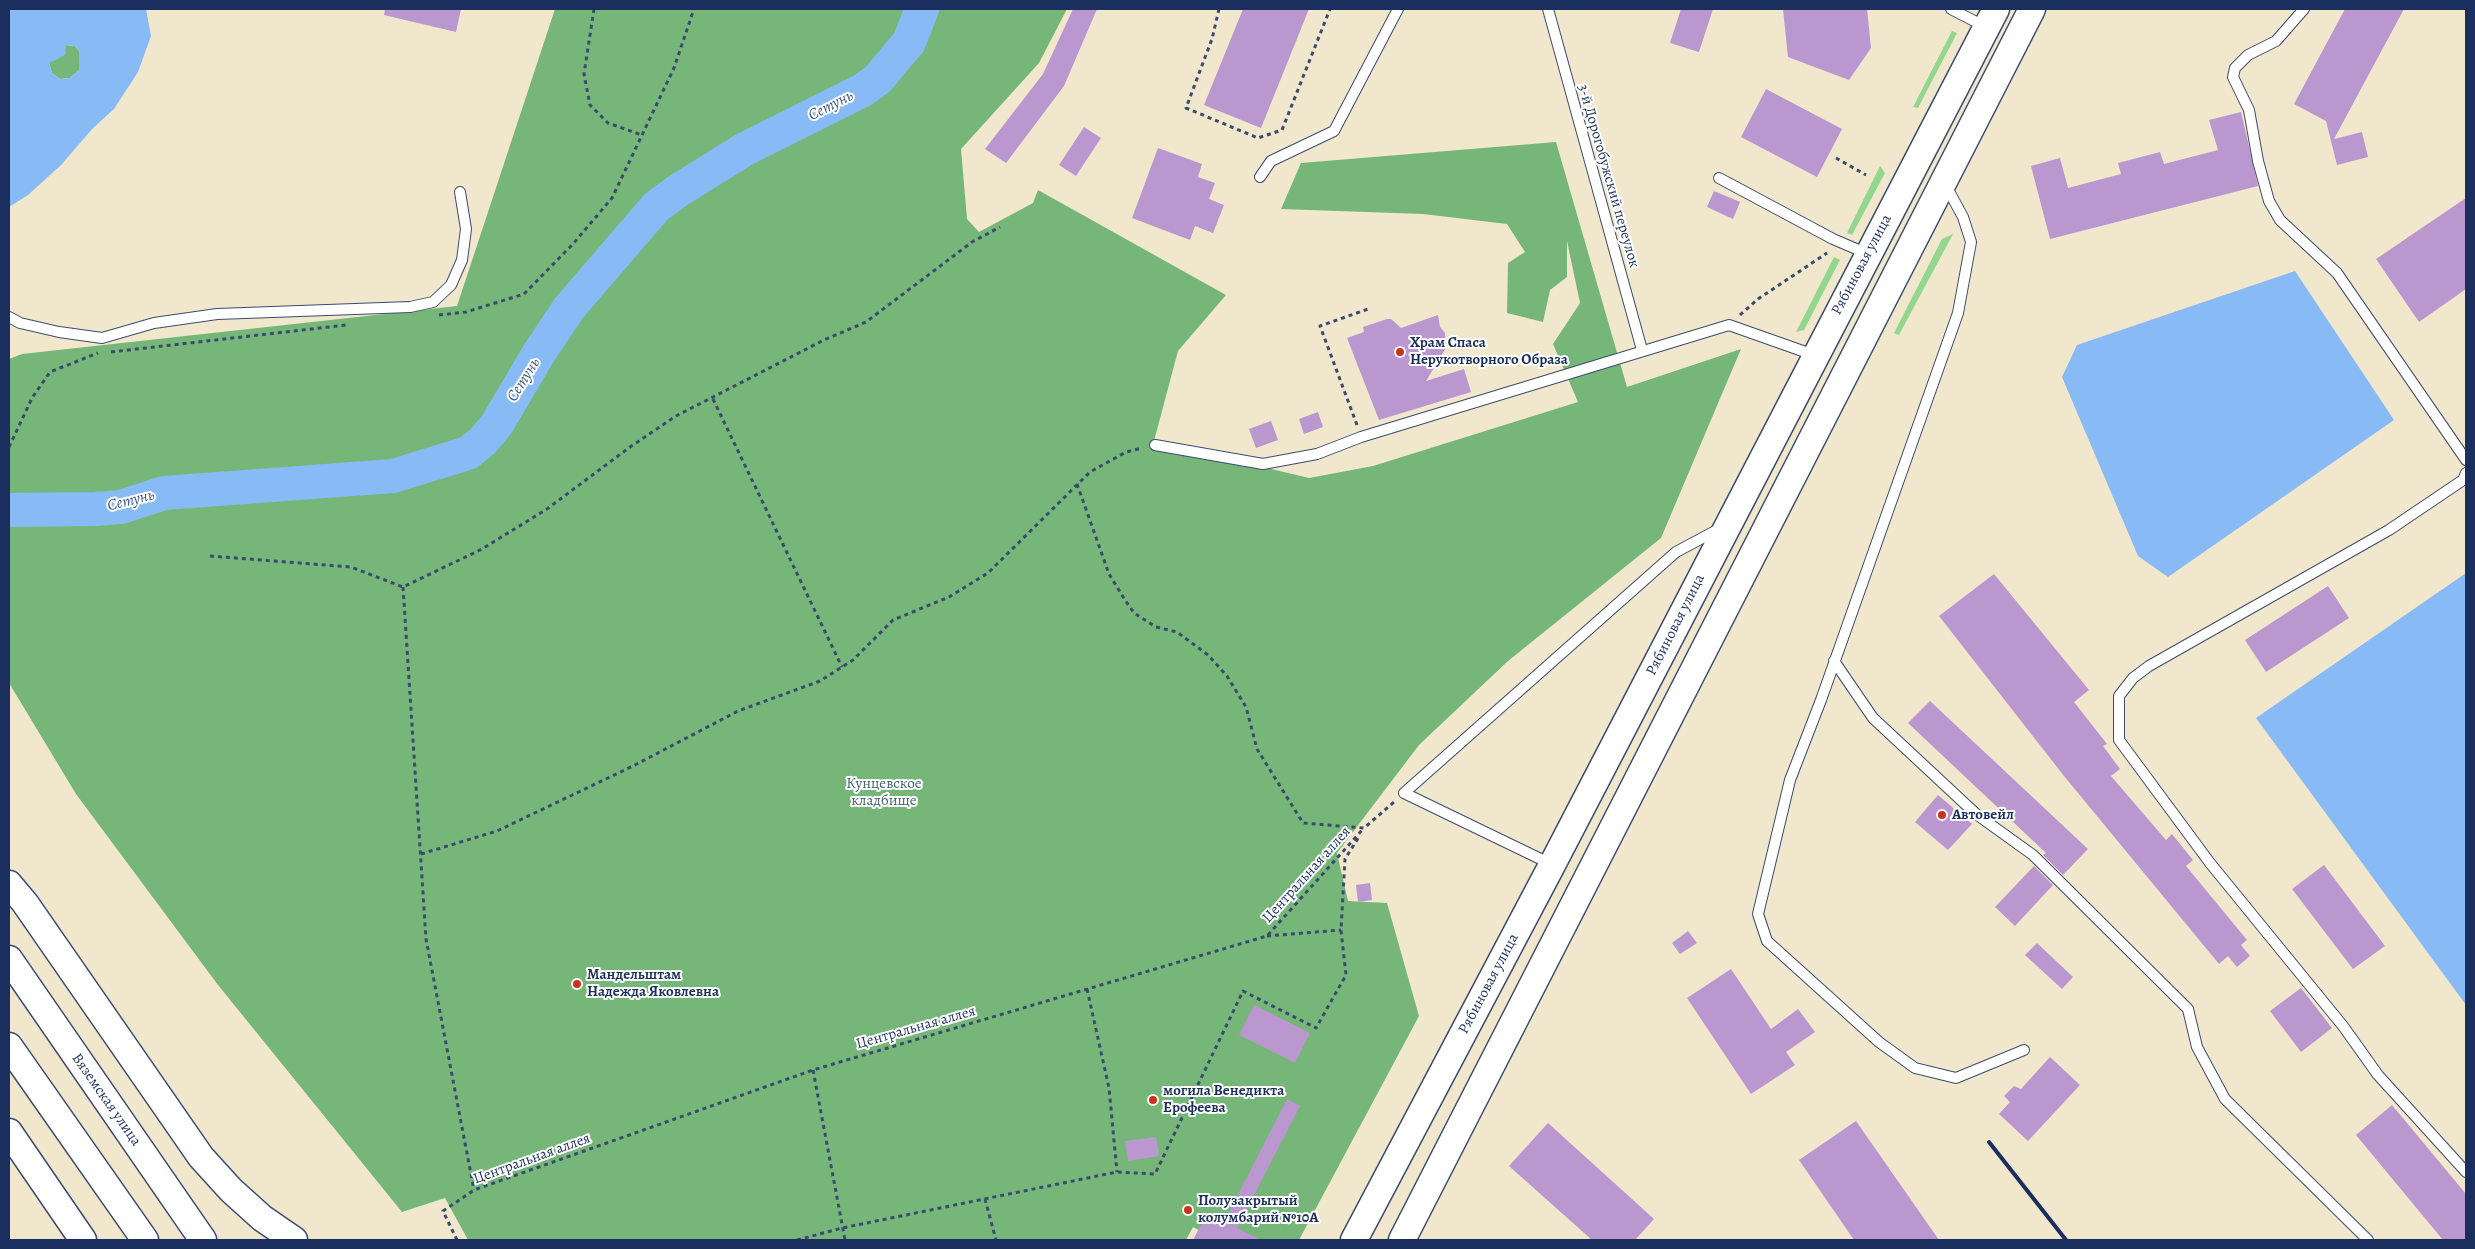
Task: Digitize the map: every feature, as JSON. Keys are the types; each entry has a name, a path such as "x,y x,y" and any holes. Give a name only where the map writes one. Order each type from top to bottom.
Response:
{"main road":[{"path":"1402,1240 2032,9"},
{"name":"Рябиновая улица","path":"1354,1240 1552,865 1814,355 1991,18"},
{"path":"17,894 201,1157 231,1190 262,1218 294,1240"},
{"name":"Вяземская улица","path":"9,959 203,1240"},
{"path":"9,1046 145,1240"},
{"path":"13,1139 83,1240"}],"lane":[{"path":"1260,177 1271,161 1334,131 1398,9"},
{"name":"3-й Дорогобужский переулок","path":"1548,9 1642,350"},
{"path":"1951,9 1991,18"},
{"path":"2304,9 2276,40 2248,54 2235,68 2233,77 2249,110 2258,161 2269,201 2280,220 2337,273 2466,460"},
{"path":"1719,178 1833,239 1868,254"},
{"path":"1944,181 1963,217 1971,242 1958,313 1790,780 1770,855 1758,914 1766,941 1879,1042 1915,1068 1956,1078 2024,1050"},
{"path":"9,317 20,322 59,332 102,338 154,323 217,314 410,307 434,302 451,285 462,260 466,229 460,192"},
{"path":"1155,446 1263,464 1318,454 1361,437 1728,325 1814,355"},
{"path":"2465,479 2388,530 2149,666 2133,678 2119,696 2119,740 2210,863 2343,1026 2378,1075 2466,1172"},
{"path":"1552,865 1404,794 1676,552 1728,524"},
{"path":"1834,661 1873,718 1976,814 2033,855 2188,1009 2197,1047 2225,1099 2368,1240"}],"path":[{"path":"594,9 584,74 590,105 608,122 642,135"},
{"path":"437,315 466,312 524,294 573,244 612,198 674,68 694,9"},
{"path":"1219,9 1212,39 1186,108 1258,138 1282,130 1330,9"},
{"path":"1836,158 1866,175"},
{"path":"210,556 351,567 403,587 482,549 547,510 630,447 676,416 713,399 824,340 866,322 972,242 1000,227"},
{"path":"1728,325 1758,299 1827,253"},
{"path":"1353,416 1320,326 1371,308"},
{"path":"9,446 32,398 50,372 94,354 352,325"},
{"path":"713,399 842,667"},
{"path":"421,854 497,831 634,766 738,711 820,681 853,660 893,620 949,597 988,573 1090,472 1126,452 1155,446"},
{"path":"1077,484 1109,574 1125,600 1134,613 1156,626 1177,632 1208,655 1227,676 1246,707 1257,749 1303,823 1364,828"},
{"path":"403,587 426,939 474,1190"},
{"path":"797,1240 842,1228 1117,1172 1155,1174 1243,991 1316,1028 1346,975 1341,930 1345,859 1364,828 1404,794"},
{"name":"Центральная аллея","path":"457,1240 443,1212 474,1190 813,1070 1267,936 1364,828"},
{"path":"1267,936 1341,930"},
{"path":"1087,989 1109,1088 1117,1172"},
{"path":"813,1070 845,1240"},
{"path":"985,1199 996,1240"}],"green space":[{"name":"Кунцевское кладбище","path":"555,9 1067,9 1039,63 961,149 967,219 979,232 1033,203 1038,190 1226,295 1178,351 1154,441 1309,478 1373,466 1578,402 1553,344 1580,303 1567,241 1567,277 1550,290 1543,322 1507,313 1508,263 1525,252 1507,224 1423,214 1281,209 1301,163 1556,142 1627,387 1741,349 1661,538 1508,661 1419,745 1337,853 1348,901 1387,903 1419,1016 1299,1240 1218,1240 1193,1227 1186,1240 468,1240 445,1198 402,1212 218,985 76,794 9,683 9,359 22,354 457,306"},
{"path":"1952,31 1957,33 1918,108 1913,107"},
{"path":"66,45 75,46 79,51 79,70 70,78 60,79 52,73 49,63 51,60 58,59"},
{"path":"1880,166 1885,173 1852,235 1847,233"},
{"path":"1953,234 1899,335 1894,333 1942,239"},
{"path":"1834,257 1840,260 1804,330 1796,332"}],"water":[{"path":"9,9 146,9 151,36 138,72 114,109 93,128 61,165 28,195 9,207","holes":["66,45 75,46 79,51 79,70 70,78 60,79 52,73 49,63 65,55"]},
{"path":"2295,271 2394,420 2168,577 2138,556 2062,377 2077,345"},
{"path":"2466,573 2466,1005 2256,718"}],"building":[{"path":"385,9 461,9 456,32 384,15"},
{"path":"1073,9 1097,9 1064,86 1006,163 985,149 1043,74"},
{"path":"1243,9 1309,9 1261,128 1204,105"},
{"path":"1681,9 1713,9 1699,52 1670,43"},
{"path":"1783,9 1867,9 1871,48 1849,80 1788,57"},
{"path":"2345,9 2404,9 2334,139 2362,132 2368,157 2337,165 2326,121 2294,104"},
{"path":"1766,89 1842,129 1817,177 1741,137"},
{"path":"2241,112 2258,186 2050,239 2031,166 2060,158 2068,188 2121,174 2118,163 2160,152 2164,164 2218,150 2209,120"},
{"path":"1084,127 1101,138 1076,176 1059,165"},
{"path":"1158,148 1202,164 1198,177 1215,183 1209,199 1224,205 1213,233 1195,226 1190,240 1132,218"},
{"path":"1714,191 1740,202 1733,219 1707,207"},
{"path":"2466,198 2466,289 2419,322 2376,259"},
{"path":"1438,315 1440,327 1445,333 1446,348 1426,381 1464,369 1471,392 1379,420 1347,338 1364,332 1363,327 1387,319 1391,319 1401,328"},
{"path":"1318,412 1323,427 1304,434 1299,419"},
{"path":"1271,421 1278,440 1256,448 1249,429"},
{"path":"1994,574 2089,690 2074,702 2107,744 2103,746 2120,769 2111,776 2166,840 2172,834 2193,860 2186,866 2247,940 2241,945 2250,956 2237,967 2228,956 2219,964 2064,776 1939,616"},
{"path":"2328,586 2349,618 2266,672 2245,640"},
{"path":"1930,701 2088,849 2063,875 2043,855 2046,853 1908,723"},
{"path":"1938,795 1972,824 1948,850 1915,822"},
{"path":"2324,865 2385,946 2353,969 2292,889"},
{"path":"2034,866 2053,885 2015,926 1995,907"},
{"path":"1370,883 1372,900 1358,902 1356,885"},
{"path":"1688,931 1697,943 1680,954 1672,943"},
{"path":"2037,943 2073,977 2062,989 2025,955"},
{"path":"1731,969 1771,1029 1798,1009 1815,1032 1786,1052 1795,1065 1751,1094 1687,998"},
{"path":"2301,988 2332,1028 2301,1052 2270,1011"},
{"path":"1254,1005 1310,1033 1295,1063 1239,1035"},
{"path":"2050,1057 2080,1085 2028,1141 1999,1114 2010,1102 2004,1096 2014,1086 2021,1089"},
{"path":"1287,1099 1300,1106 1237,1228 1261,1240 1193,1240 1207,1213 1224,1222"},
{"path":"2392,1105 2466,1194 2466,1240 2443,1240 2356,1135"},
{"path":"1856,1121 1939,1240 1854,1240 1799,1160"},
{"path":"1548,1123 1654,1219 1635,1240 1592,1240 1509,1166"},
{"path":"1156,1137 1159,1156 1128,1161 1125,1141"}],"waterway":[{"name":"Сетунь","path":"9,510 121,507 164,493 393,476 468,453 483,441 497,424 539,353 569,308 656,207 679,190 745,149 863,90 878,79 909,42 922,9"}],"railway":[{"path":"1989,1142 2066,1240"}],"place":[{"name":"Храм Спаса Нерукотворного Образа","path":"1400,352"},
{"name":"Автовейл","path":"1942,815"},
{"name":"Мандельштам Надежда Яковлевна","path":"577,984"},
{"name":"могила Венедикта Ерофеева","path":"1153,1100"},
{"name":"Полузакрытый колумбарий №10А","path":"1188,1210"}]}
